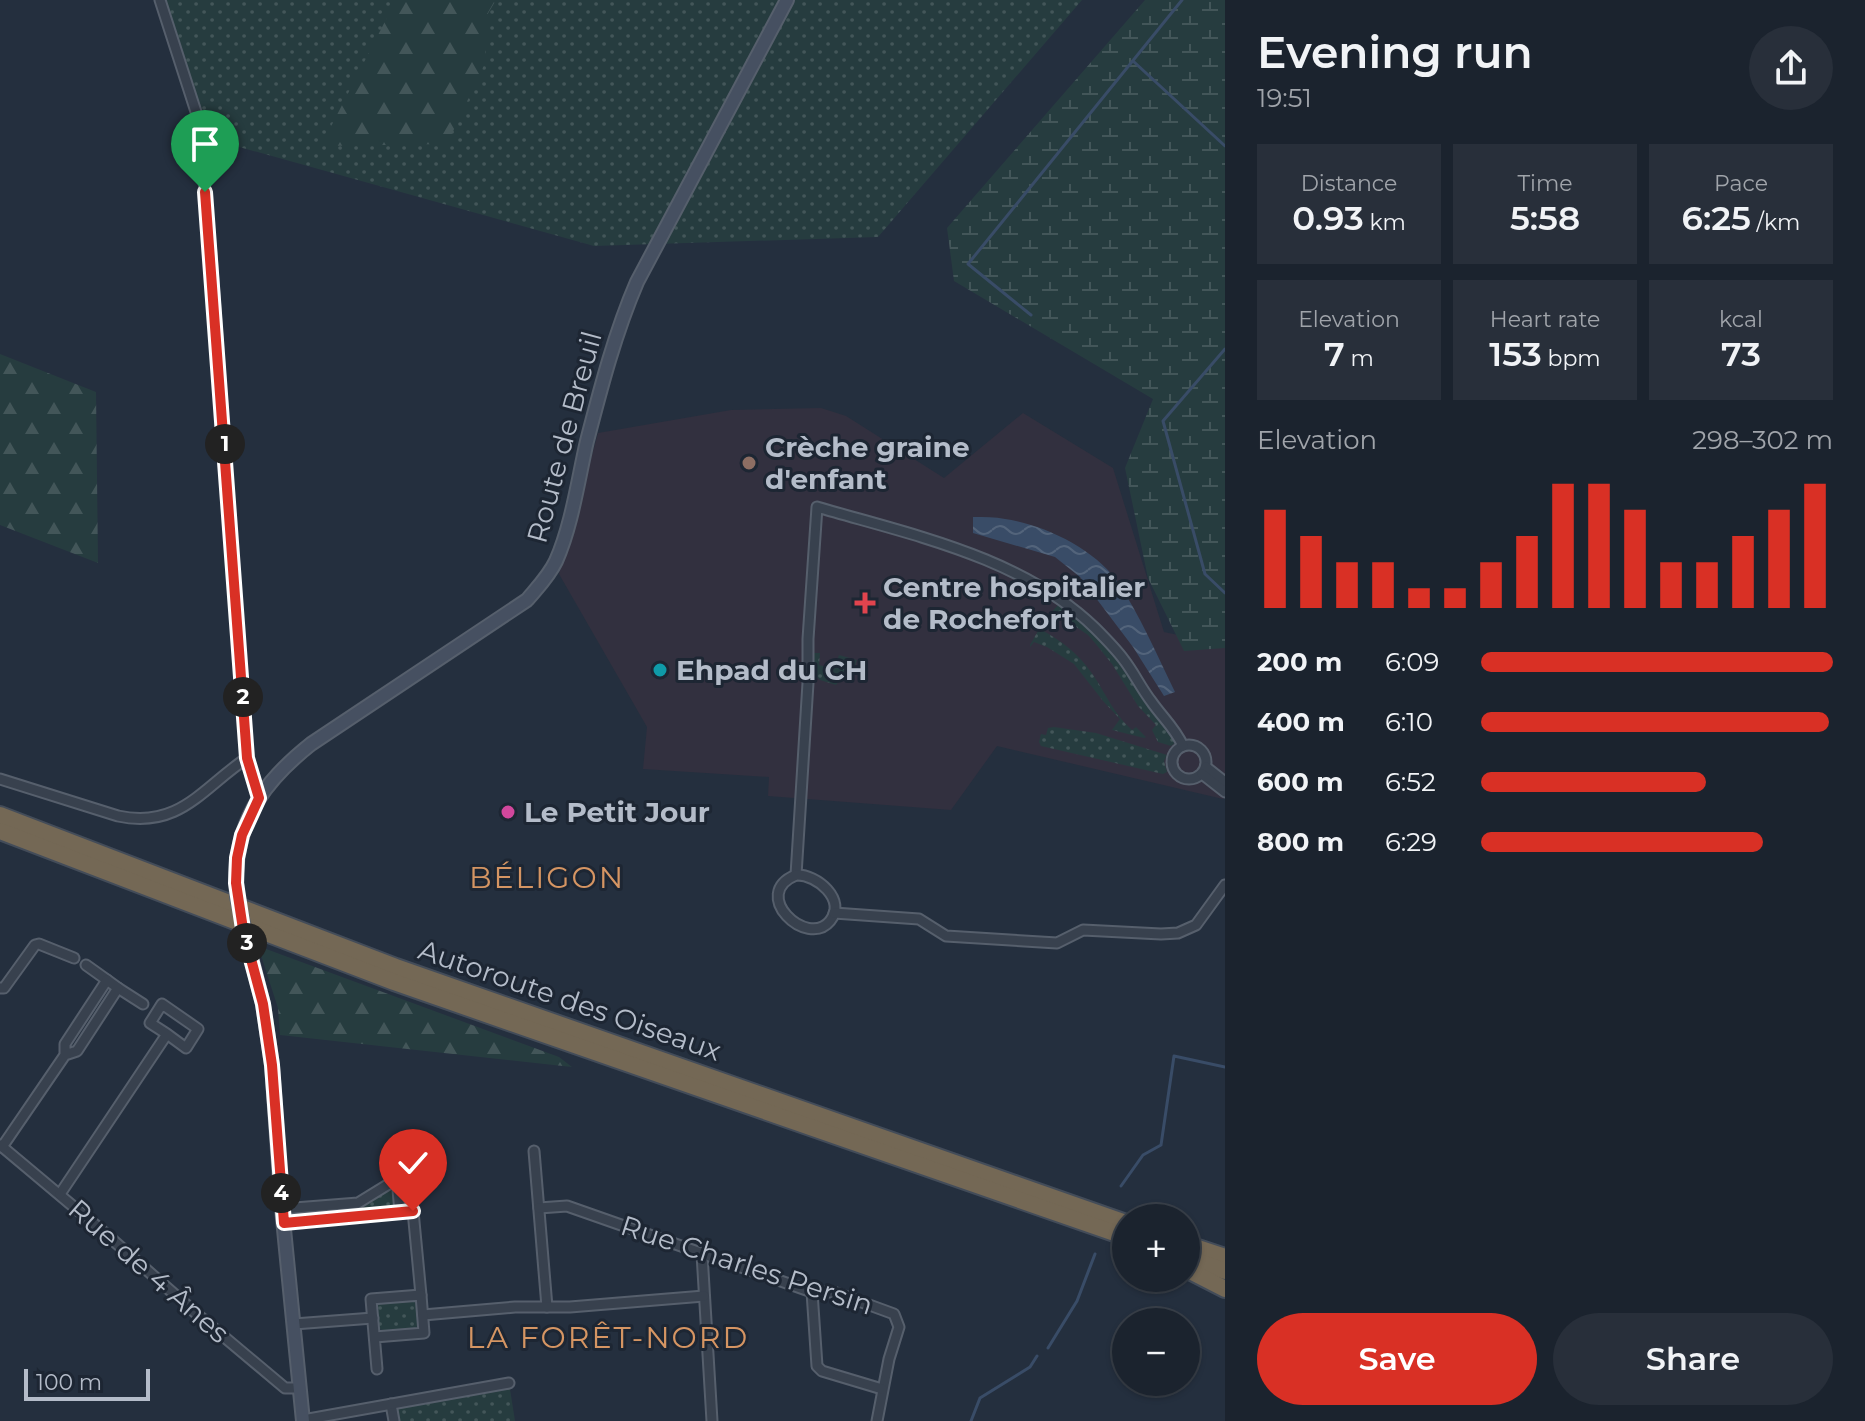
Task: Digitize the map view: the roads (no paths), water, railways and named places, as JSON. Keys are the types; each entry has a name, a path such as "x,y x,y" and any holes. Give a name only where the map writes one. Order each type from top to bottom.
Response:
{"highway":[{"name":"Autoroute des Oiseaux","path":"0,815 410,972 1112,1218"},
{"name":"Autoroute des Oiseaux","path":"0,831 394,982 1112,1232"},
{"path":"1038,1206 1112,1237"},
{"path":"1200,1249 1225,1257"},
{"path":"1200,1262 1225,1271"},
{"path":"1200,1276 1225,1289"}],"street":[{"path":"160,0 198,118 247,758 259,798"},
{"name":"Route de Breuil","path":"303,1420 272,1065 263,1004 239,910 236,873 242,835 259,798 288,762 527,600 544,580 565,534 625,310 787,0"},
{"path":"796,875 817,507 976,556 1005,568 1057,598 1094,627 1123,658 1183,746"},
{"path":"1194,745 1203,751 1207,762 1204,771 1188,780 1178,776 1172,759 1176,751 1183,746 1194,745"},
{"path":"0,779 118,816 148,819 164,816 196,799 247,758"},
{"path":"1204,771 1225,782"},
{"path":"1204,771 1225,792"},
{"path":"796,875 810,877 825,888 834,901 834,913 823,927 804,928 779,906 783,883 796,875"},
{"path":"834,913 919,919 946,936 1057,943 1083,930 1178,933 1196,925 1225,885"},
{"path":"0,988 4,988 35,945 74,958"},
{"path":"86,965 143,1004"},
{"path":"1,1146 65,1055 65,1044 107,980"},
{"path":"65,1055 77,1051 118,988"},
{"path":"162,1004 198,1029 186,1048 167,1034 150,1023 162,1004"},
{"path":"60,1194 167,1034"},
{"name":"Rue de 4 Ânes","path":"1,1146 285,1388 300,1388"},
{"path":"534,1151 547,1307"},
{"path":"283,1216 358,1203 397,1179 400,1212"},
{"name":"Rue Charles Persin","path":"539,1208 567,1206 812,1292 834,1292 894,1314 899,1327 882,1389 877,1421"},
{"path":"283,1216 413,1211 424,1333 375,1337"},
{"path":"702,1254 712,1421"},
{"path":"812,1292 817,1366 822,1371 882,1389"},
{"path":"377,1369 371,1299 421,1295"},
{"path":"423,1315 704,1296"},
{"path":"294,1324 373,1318"},
{"path":"303,1420 509,1383"},
{"path":"391,1404 394,1421"}],"water":[{"path":"973,517 1001,518 1036,527 1067,540 1095,558 1125,594 1175,692 1164,696 1133,647 1080,577 1055,557 973,533"}],"waterway":[{"path":"1031,315 968,264 1182,0"},
{"path":"1133,61 1225,146"},
{"path":"1225,349 1163,421 1205,574 1225,593"},
{"path":"1121,1186 1143,1155 1161,1145 1174,1056 1225,1067"},
{"path":"1048,1348 1077,1301 1095,1254"},
{"path":"971,1421 980,1398 1030,1367 1037,1356"}],"place":[{"name":"Crèche graine d'enfant","path":"749,463"},
{"name":"Centre hospitalier de Rochefort","path":"865,603"},
{"name":"Ehpad du CH","path":"660,670"},
{"name":"Le Petit Jour","path":"508,812"}],"district":[{"name":"BÉLIGON","path":"547,877"},
{"name":"LA FORÊT-NORD","path":"608,1337"}]}
